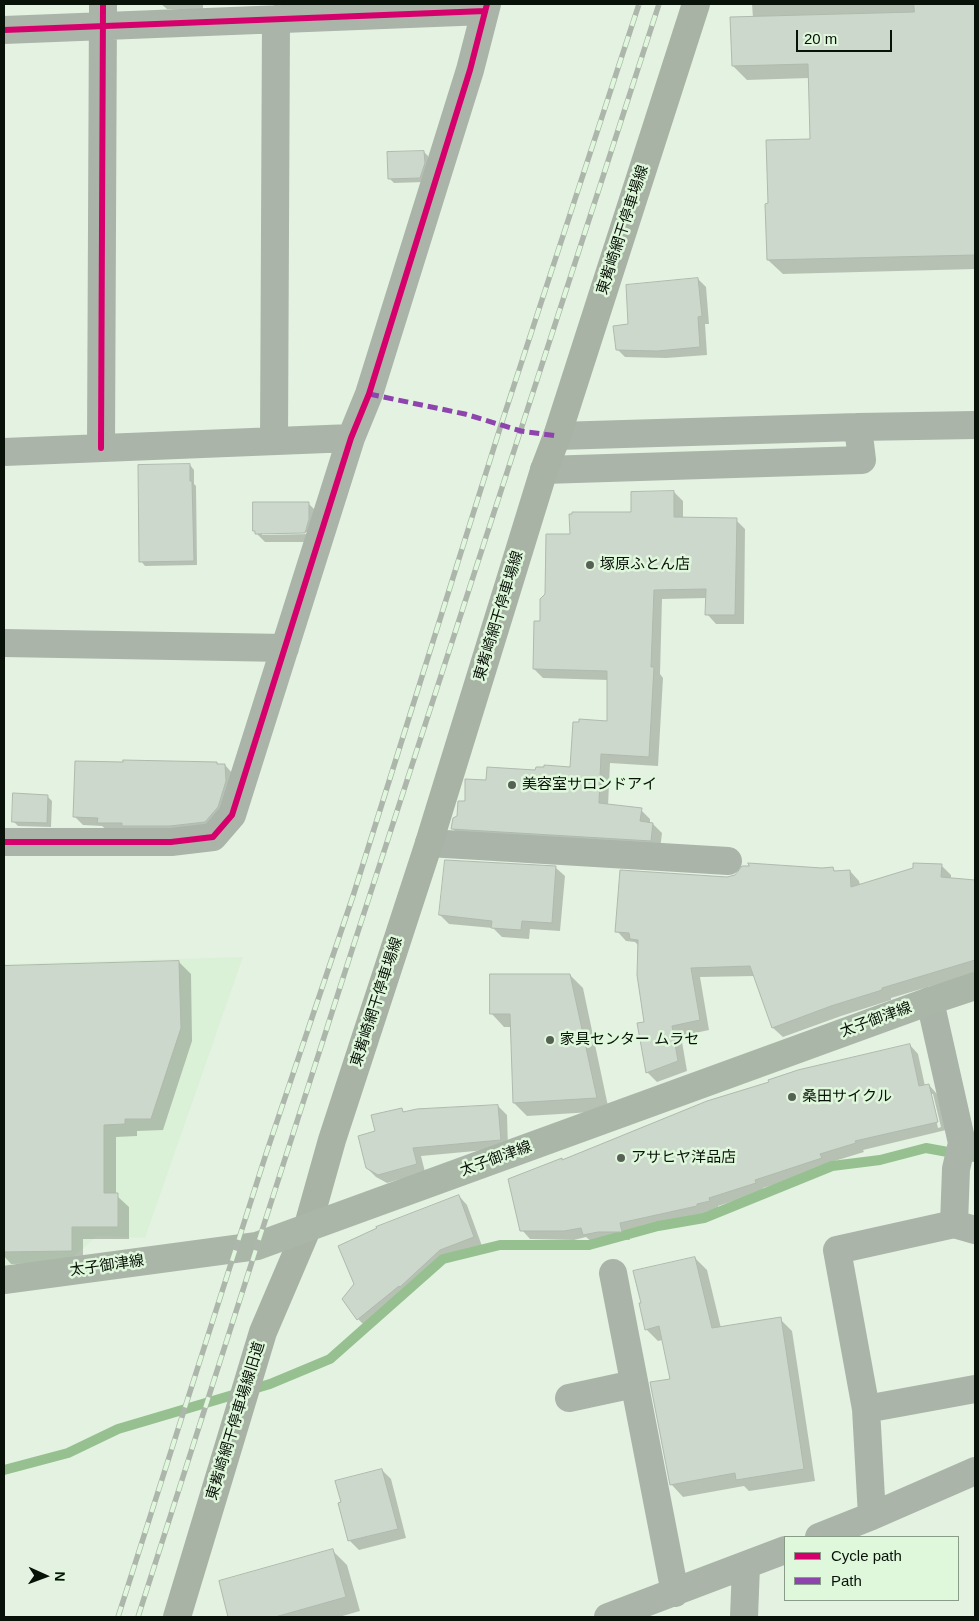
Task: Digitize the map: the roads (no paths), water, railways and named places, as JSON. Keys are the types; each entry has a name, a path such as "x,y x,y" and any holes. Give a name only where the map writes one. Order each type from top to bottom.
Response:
{"main road":[{"name":"東觜崎網干停車場線","path":"307,1229 332,1140 429,843 544,470 557,436 696,4"},
{"name":"太子御津線","path":"4,1280 257,1246 930,1000 975,986"},
{"name":"東觜崎網干停車場線旧道","path":"177,1617 263,1332 307,1229"}],"street":[{"path":"4,30 102,15 276,19 401,9 486,7 470,70 372,384 351,438 232,815 213,837 171,842 4,842"},
{"path":"101,448 102,15"},
{"path":"274,442 276,19"},
{"path":"557,436 975,425"},
{"path":"544,470 862,460 858,427"},
{"path":"4,452 351,438"},
{"path":"4,643 285,648"},
{"path":"429,843 728,861"},
{"path":"872,1516 866,1410 837,1250 965,1227 956,1169 962,1143 930,1000"},
{"path":"613,1273 675,1593"},
{"path":"569,1398 634,1384"},
{"path":"866,1410 975,1389"},
{"path":"821,1536 872,1516 975,1471"},
{"path":"608,1617 784,1550"},
{"path":"744,1617 746,1566"}],"waterway":[{"path":"4,1470 68,1453 118,1429 270,1384 330,1359 443,1259 500,1245 589,1245 658,1226 704,1218 832,1166 880,1160 926,1148 975,1157"}],"railway":[{"path":"118,1617 266,1154 353,896 501,425 639,4"},
{"path":"138,1617 659,4"}],"place":[{"name":"塚原ふとん店","path":"590,565"},
{"name":"美容室サロンドアイ","path":"512,785"},
{"name":"家具センター ムラセ","path":"550,1040"},
{"name":"桑田サイクル","path":"792,1097"},
{"name":"アサヒヤ洋品店","path":"621,1158"}]}
